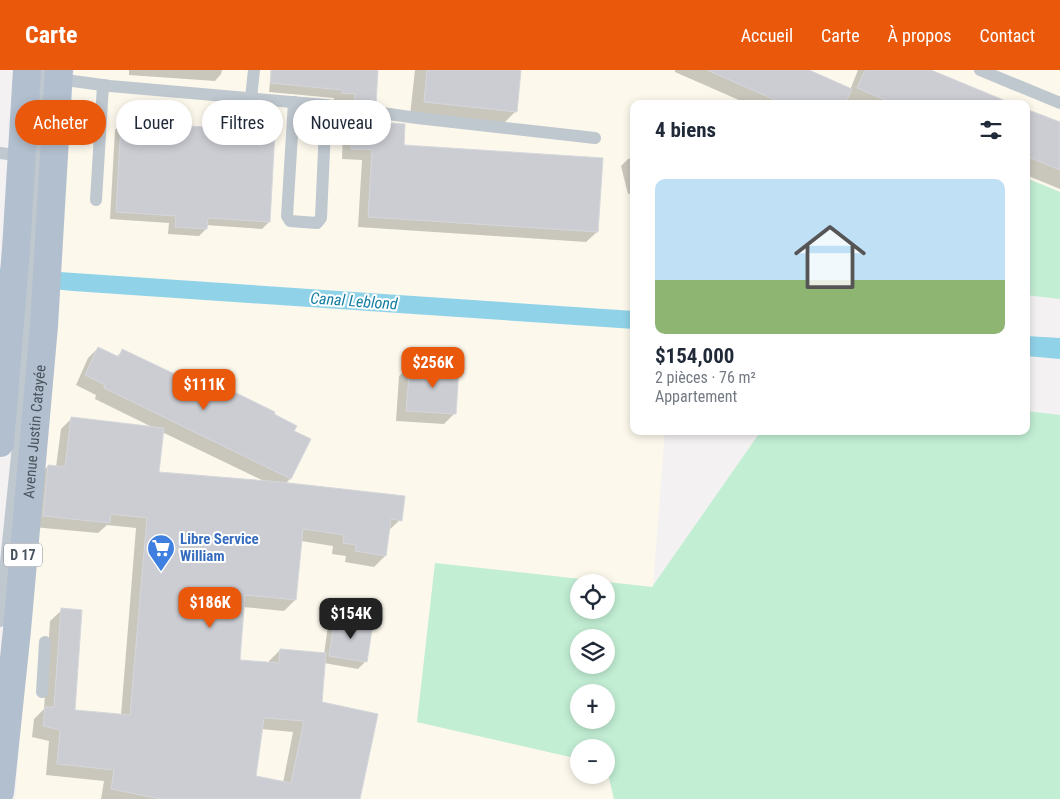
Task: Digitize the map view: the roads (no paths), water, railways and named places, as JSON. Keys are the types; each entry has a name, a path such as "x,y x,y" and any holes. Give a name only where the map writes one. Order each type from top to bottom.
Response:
{"main road":[{"name":"Avenue Justin Catayée","path":"27,70 11,154 33,250"},
{"name":"Avenue Justin Catayée","path":"0,792 17,622 28,316 33,250 54,73"},
{"name":"Avenue Justin Catayée","path":"0,442 28,316"}],"lane":[{"path":"251,98 254,70"},
{"path":"980,70 1060,103"},
{"path":"54,73 103,85 293,102"},
{"path":"96,200 103,85"},
{"path":"391,114 595,138"},
{"path":"293,118 287,216 290,220 317,223 321,218 324,145"},
{"path":"0,620 19,436 28,316"},
{"path":"42,692 46,642"}],"water":[{"name":"Canal Leblond","path":"0,268 630,311 630,329 73,291 0,284"},
{"path":"1030,336 1060,338 1060,359 1030,356"}],"place":[{"name":"Libre Service William","path":"161,572"}]}
